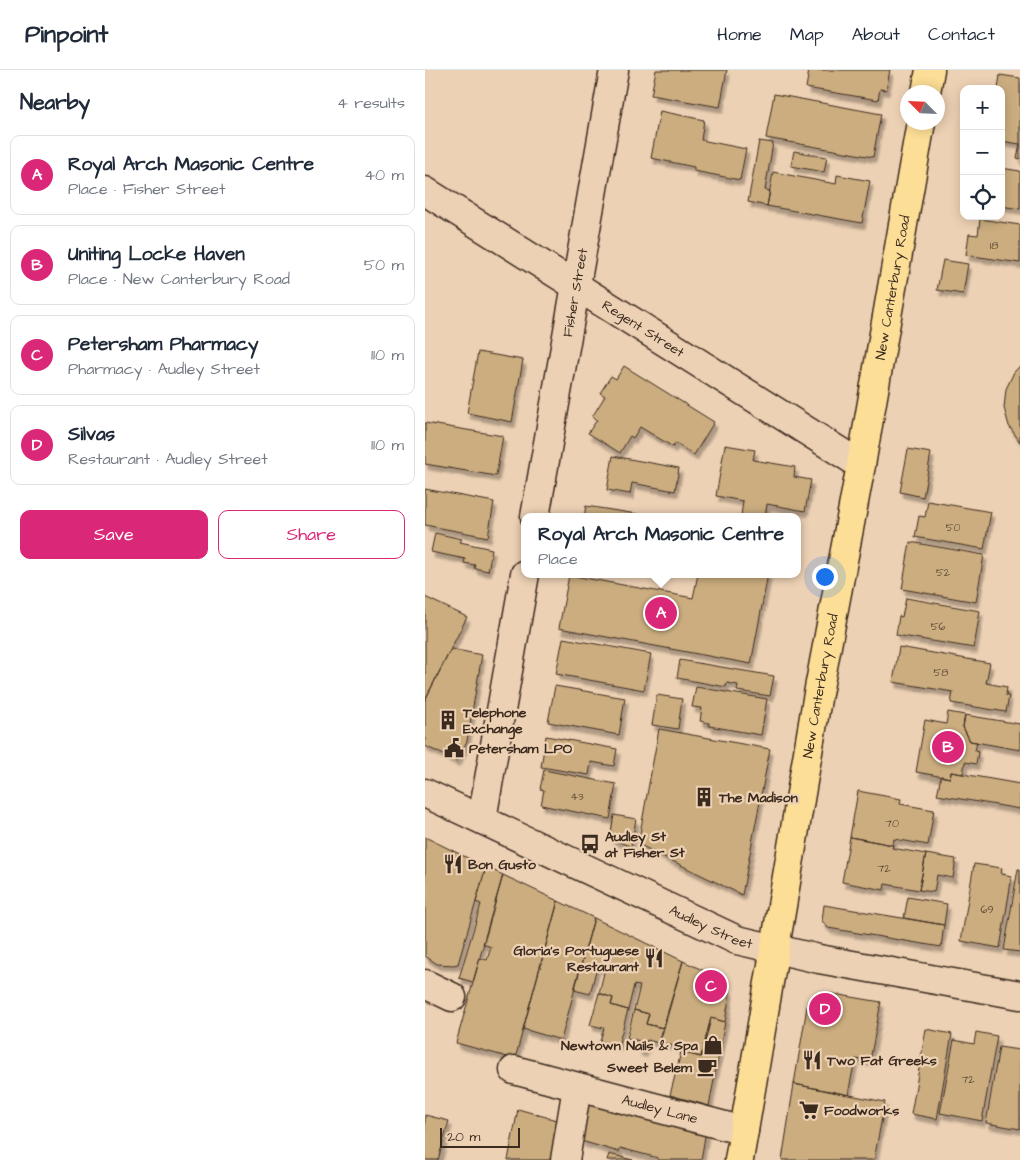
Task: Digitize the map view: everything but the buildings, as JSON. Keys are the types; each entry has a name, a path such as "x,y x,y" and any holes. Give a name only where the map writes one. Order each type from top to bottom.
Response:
{"highway":[{"path":"927,85 930,70"},
{"name":"New Canterbury Road","path":"739,1160 817,699 861,465 920,130"}],"street":[{"name":"Fisher Street","path":"536,513 614,70"},
{"name":"Regent Street","path":"425,191 861,465"},
{"path":"482,819 524,578"},
{"name":"Audley Street","path":"425,793 737,940 819,959 1020,995"},
{"path":"425,984 452,997"},
{"name":"Audley Lane","path":"515,1070 744,1131"},
{"path":"565,1160 577,1087"}],"place":[{"name":"Royal Arch Masonic Centre","path":"661,613"},
{"name":"Telephone Exchange","path":"448,720"},
{"name":"Uniting Locke Haven","path":"948,747"},
{"name":"Petersham LPO","path":"454,748"},
{"name":"The Madison","path":"704,797"},
{"name":"Audley St at Fisher St","path":"590,844"},
{"name":"Bon Gusto","path":"453,864"},
{"name":"Gloria’s Portuguese Restaurant","path":"654,958"},
{"name":"Petersham Pharmacy","path":"711,986"},
{"name":"Silvas","path":"825,1009"},
{"name":"Newtown Nails & Spa","path":"713,1045"},
{"name":"Two Fat Greeks","path":"812,1060"},
{"name":"Sweet Belem","path":"707,1067"},
{"name":"Foodworks","path":"809,1110"}]}
